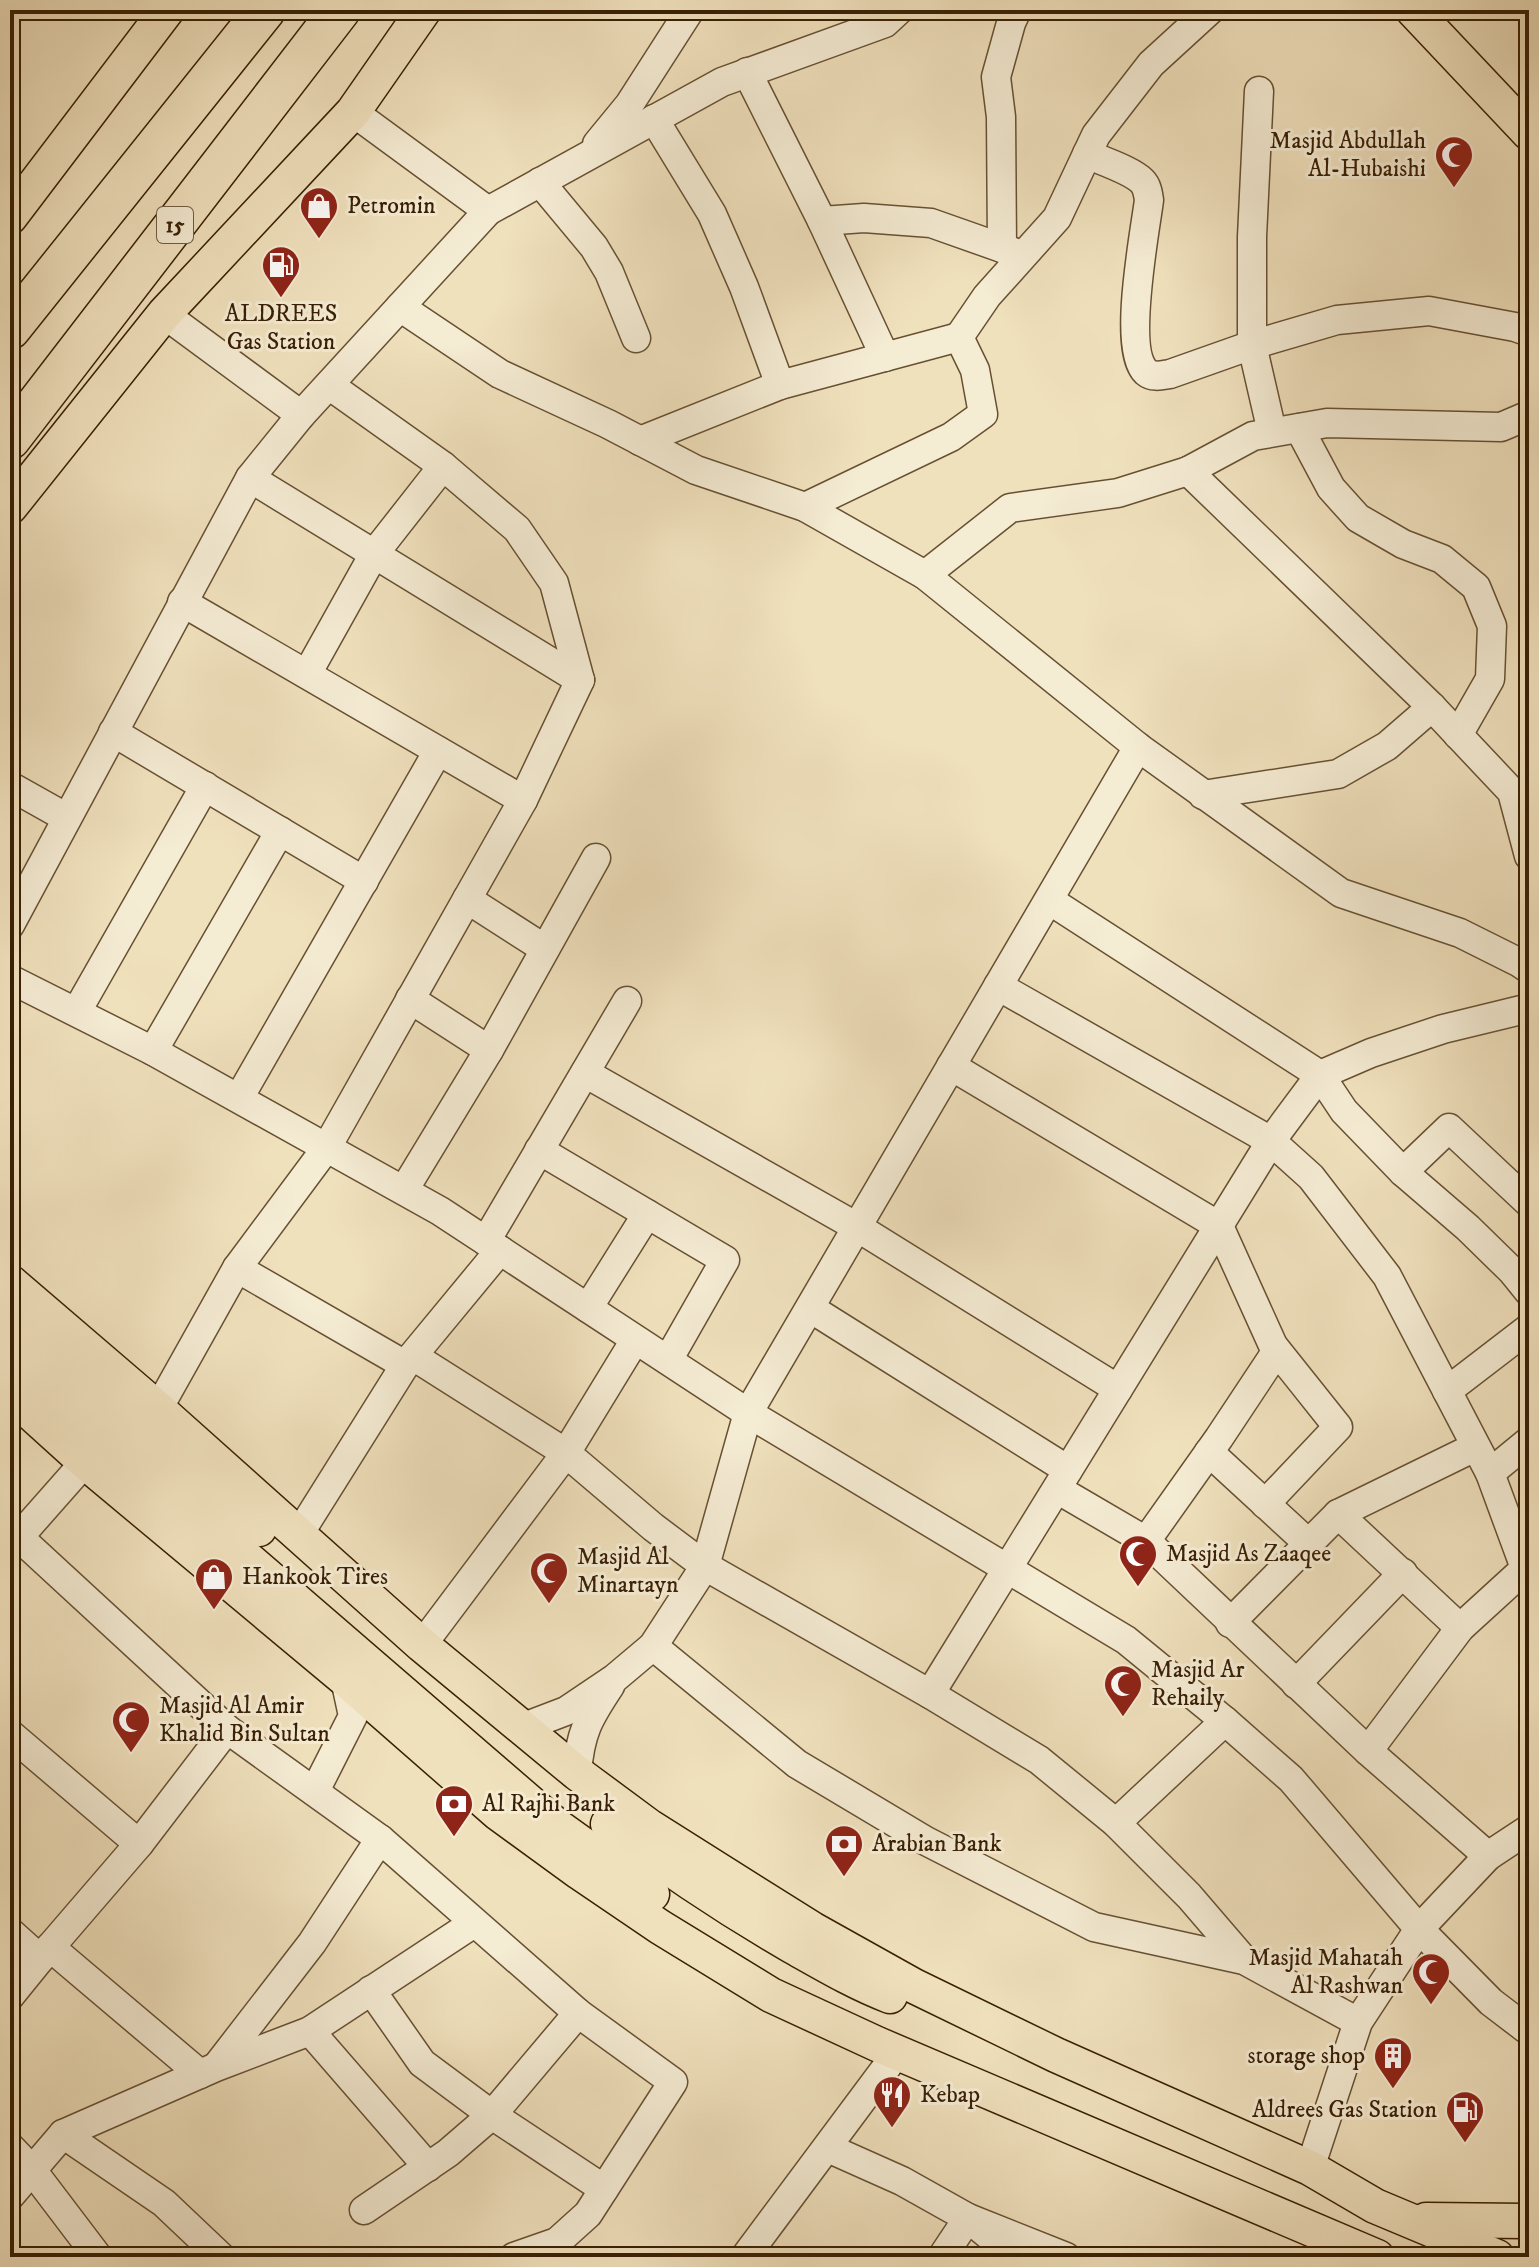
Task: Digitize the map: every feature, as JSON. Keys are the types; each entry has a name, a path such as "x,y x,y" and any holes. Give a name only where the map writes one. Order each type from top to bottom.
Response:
{"highway":[{"path":"10,329 265,10"},
{"name":"15","path":"10,439 340,10"}],"main road":[{"path":"10,217 167,10"},
{"path":"11,504 164,314 353,112 424,10"},
{"path":"1413,10 1529,133"},
{"path":"10,1282 158,1409 422,1645 577,1773 650,1827 812,1929 914,1986 1056,2055 1310,2168 1375,2206 1497,2257"},
{"path":"10,1316 574,1798 656,1860 737,1915 830,1968 936,2014 1001,2029"},
{"path":"10,1354 557,1826 667,1905 887,2048"},
{"path":"10,1394 85,1462 345,1679 498,1813 660,1927 771,1995 1365,2253"},
{"path":"1410,2220 1529,2221"}],"street":[{"path":"586,157 629,105 690,10"},
{"path":"1013,252 1000,191 1001,117 996,77 1017,10"},
{"path":"640,441 780,385 959,337 1013,252 1057,218 1096,135 1151,64 1210,10"},
{"path":"10,925 250,478 301,415 488,211 722,82 887,14"},
{"path":"747,72 822,221 885,357"},
{"path":"1259,91 1252,237 1252,345 1286,430 1358,518 1403,544 1442,559 1476,587 1492,626 1490,679 1458,735"},
{"path":"353,112 488,211"},
{"path":"654,119 712,214 744,287 780,385"},
{"path":"1087,154 1133,175 1148,189 1134,315 1140,360 1147,372 1156,376 1337,320 1429,311 1529,332"},
{"path":"540,182 594,247 609,272 636,338"},
{"path":"822,221 864,218 931,223 1013,252"},
{"path":"400,307 500,374 696,470 805,507 925,575 1138,747 1341,893 1460,933 1529,969"},
{"path":"164,314 301,415"},
{"path":"805,507 951,437 983,414 975,370 959,337"},
{"path":"158,1409 237,1268 327,1147 523,800 580,680 554,583 517,529 443,466 329,385"},
{"path":"925,575 1010,508 1118,493 1188,471 1253,436 1327,423 1501,427 1529,415"},
{"path":"307,674 374,554 443,466"},
{"path":"1188,471 1458,735 1520,785 1529,856"},
{"path":"250,478 580,680"},
{"path":"182,602 523,800"},
{"path":"1203,795 1338,774 1387,746 1432,707"},
{"path":"113,732 364,881"},
{"path":"524,1727 566,1711 615,1678 653,1646 705,1566 748,1413 1138,747"},
{"path":"239,1098 438,751"},
{"path":"10,786 67,818"},
{"path":"77,1011 205,786"},
{"path":"153,1051 280,831"},
{"path":"404,1190 489,1050 596,858"},
{"path":"467,899 545,949"},
{"path":"1049,900 1320,1075 1344,1111 1403,1172 1512,1271 1529,1292"},
{"path":"10,979 153,1051 404,1190 748,1413 1126,1640 1291,1779 1419,1929 1491,2002 1529,2031"},
{"path":"998,986 1271,1141 1311,1177 1387,1276 1490,1473 1528,1570 1460,1628 1368,1751"},
{"path":"410,999 489,1050"},
{"path":"299,1534 409,1361 493,1246 539,1150 627,1001"},
{"path":"930,1694 1271,1141 1320,1075 1371,1053 1443,1029 1529,1008"},
{"path":"951,1066 1219,1226 1275,1348 1338,1427 1265,1504"},
{"path":"585,1073 857,1227 1118,1389"},
{"path":"1403,1172 1449,1128 1529,1203"},
{"path":"539,1150 725,1260 668,1360"},
{"path":"588,1308 647,1214"},
{"path":"237,1268 409,1361 566,1453 653,1527 705,1566 1039,1760 1116,1823 1189,1896 1244,1960"},
{"path":"810,1308 1062,1479 1146,1541 1368,1751 1488,1856"},
{"path":"1447,1391 1529,1328"},
{"path":"422,1645 566,1453 635,1340"},
{"path":"1146,1541 1276,1352 1275,1348"},
{"path":"1490,1473 1529,1441"},
{"path":"1230,1623 1338,1514 1475,1447"},
{"path":"1209,1452 1309,1544"},
{"path":"85,1462 13,1538 227,1729 380,1839 578,2013 673,2082 562,2250 514,2257"},
{"path":"1338,1514 1460,1628"},
{"path":"1296,1684 1403,1573"},
{"path":"653,1646 797,1764 926,1841 1094,1927 1244,1960 1358,2022"},
{"path":"577,1773 580,1742 593,1711 615,1678"},
{"path":"315,1791 353,1716 345,1679"},
{"path":"1116,1823 1225,1721"},
{"path":"10,1996 139,1844 227,1729"},
{"path":"10,1734 139,1844"},
{"path":"1310,2168 1358,2022 1419,1929 1488,1856 1529,1829"},
{"path":"208,2070 312,1943 380,1839"},
{"path":"10,2196 63,2134 208,2070 310,2031 474,1923"},
{"path":"10,1932 45,1953 208,2070"},
{"path":"371,1990 422,2063 492,2115 604,2189"},
{"path":"364,2210 448,2153 492,2115 578,2013"},
{"path":"310,2031 428,2167"},
{"path":"745,2257 828,2148 887,2048"},
{"path":"63,2134 164,2203 221,2257"},
{"path":"10,2147 32,2170 98,2257"},
{"path":"828,2148 902,2181 968,2218 1066,2257"},
{"path":"942,2257 968,2218"},
{"path":"968,2218 1015,2257"}],"place":[{"name":"Masjid Abdullah Al-Hubaishi","path":"1454,189"},
{"name":"Petromin","path":"319,240"},
{"name":"ALDREES Gas Station","path":"281,299"},
{"name":"Masjid As Zaaqee","path":"1138,1588"},
{"name":"Masjid Al Minartayn","path":"549,1605"},
{"name":"Hankook Tires","path":"214,1611"},
{"name":"Masjid Ar Rehaily","path":"1123,1718"},
{"name":"Masjid Al Amir Khalid Bin Sultan","path":"131,1754"},
{"name":"Al Rajhi Bank","path":"454,1838"},
{"name":"Arabian Bank","path":"844,1878"},
{"name":"Masjid Mahatah Al Rashwan","path":"1431,2006"},
{"name":"storage shop","path":"1393,2090"},
{"name":"Kebap","path":"892,2129"},
{"name":"Aldrees Gas Station","path":"1465,2144"}]}
